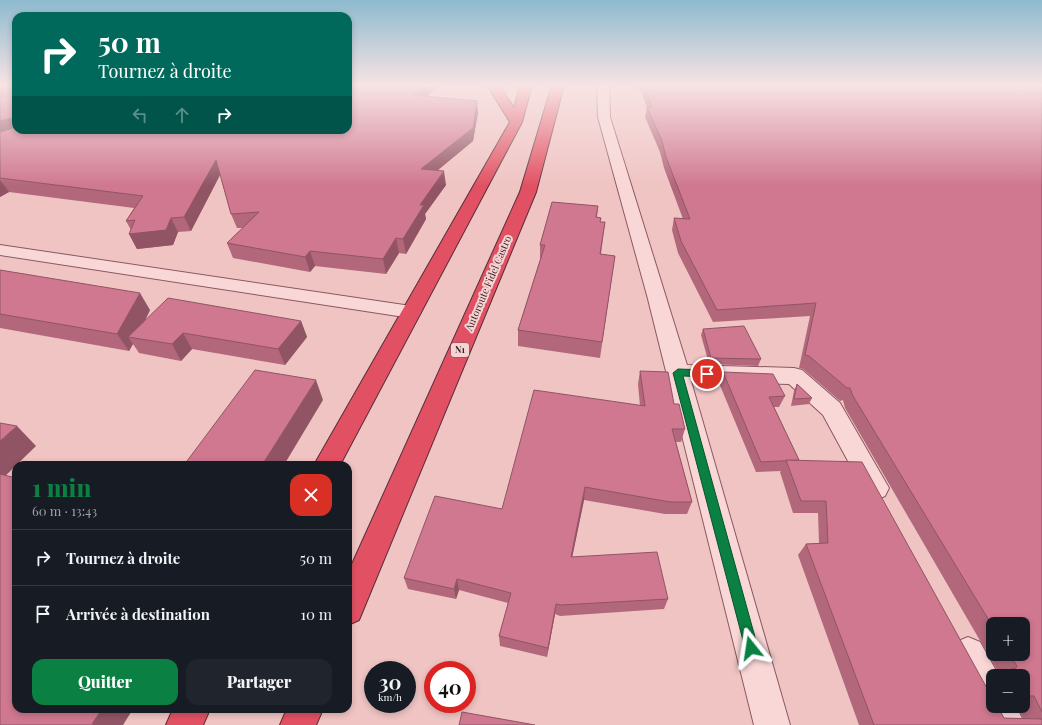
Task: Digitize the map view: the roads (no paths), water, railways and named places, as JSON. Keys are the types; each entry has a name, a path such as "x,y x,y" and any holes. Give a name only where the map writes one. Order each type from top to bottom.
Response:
{"highway":[{"path":"329,461 517,119"},
{"name":"Autoroute Fidel Castro","path":"352,600 528,192 549,119"},
{"path":"184,725 190,713"},
{"path":"298,725 303,713"}],"street":[{"path":"605,119 658,299 772,725"},
{"path":"0,250 412,312"},
{"path":"678,373 794,376 832,409 889,512"},
{"path":"955,630 986,686"},
{"path":"1001,713 1008,725"}]}
